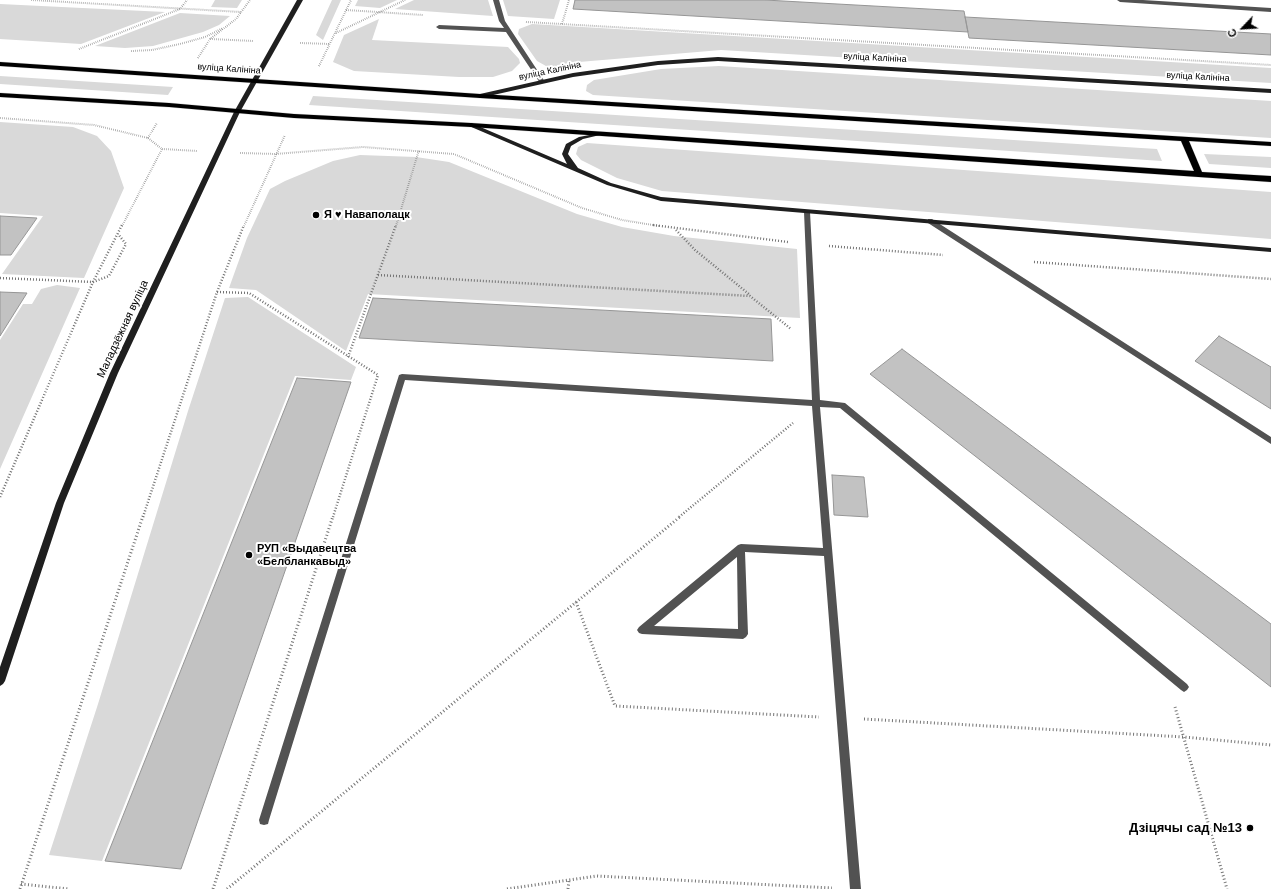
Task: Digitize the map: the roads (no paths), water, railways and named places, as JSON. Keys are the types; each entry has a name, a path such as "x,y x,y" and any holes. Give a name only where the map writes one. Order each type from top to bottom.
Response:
{"main road":[{"name":"вуліца Калініна","path":"0,64 254,81 310,83 480,96 1271,144"},
{"path":"0,94 169,105 237,112 471,125 1271,179"},
{"path":"1184,138 1199,174"}],"street":[{"name":"Маладзёжная вуліца","path":"0,681 60,503 114,373 237,112 300,0"},
{"name":"вуліца Калініна","path":"480,96 573,75 658,63 718,59 1271,92"},
{"path":"471,125 609,184 661,199 1271,250"},
{"path":"579,172 570,163 565,154 568,145 581,138 598,134"}],"lane":[{"path":"496,0 502,21 507,30 542,82"},
{"path":"1120,0 1271,10"},
{"path":"439,27 507,30"},
{"path":"807,212 816,404 855,889"},
{"path":"930,221 1271,441"},
{"path":"264,820 402,376 842,405 1184,687"},
{"path":"741,548 743,634 642,630 741,548 828,552"}],"place":[{"name":"Я ♥ Наваполацк","path":"316,215"},
{"name":"РУП «Выдавецтва «Белбланкавыд»","path":"249,555"},
{"name":"Дзіцячы сад №13","path":"1250,828"}]}
